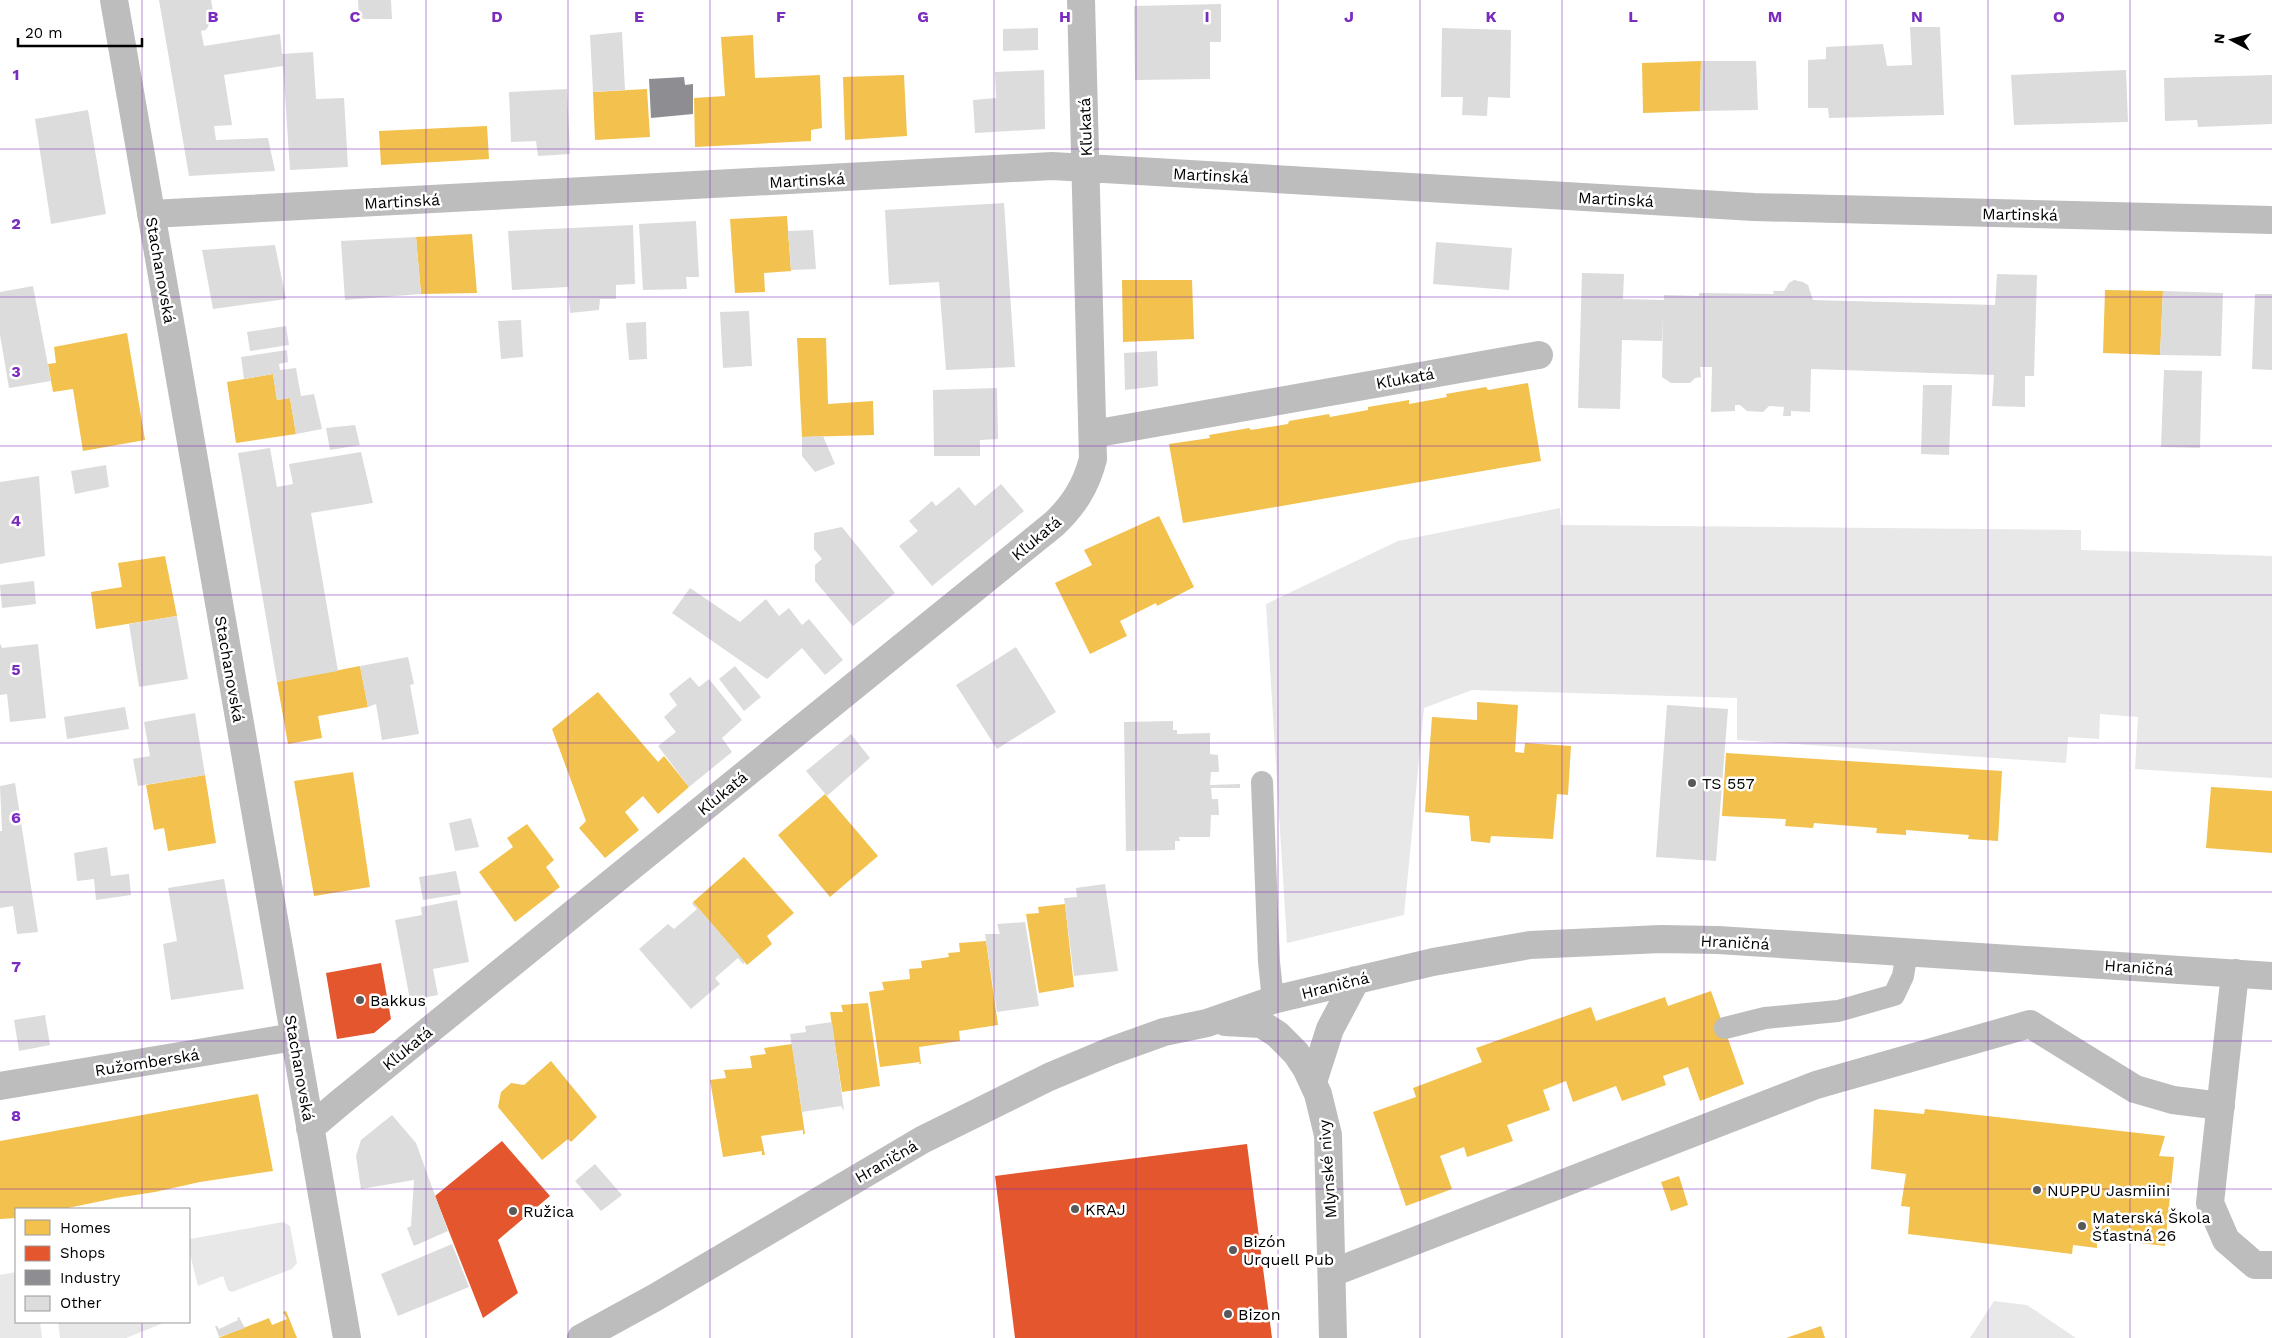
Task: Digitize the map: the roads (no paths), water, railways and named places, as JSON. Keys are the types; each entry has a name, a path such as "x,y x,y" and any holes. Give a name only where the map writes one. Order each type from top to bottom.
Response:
{"street":[{"name":"Stachanovská","path":"114,0 347,1338"},
{"name":"Kľukatá","path":"310,1128 1054,524 1078,498 1089,478 1093,459 1082,0"},
{"name":"Martinská","path":"151,214 1052,166 1754,207 2272,220"},
{"name":"Kľukatá","path":"1092,434 1539,354"},
{"name":"Hraničná","path":"581,1338 656,1297 931,1136 1049,1077 1111,1051 1164,1032 1207,1023 1273,1000 1433,962 1530,945 1606,940 1718,940 2272,976"},
{"path":"2235,973 2210,1203 2226,1240 2255,1265 2272,1265"},
{"path":"1313,1082 1330,1028 1356,980"},
{"name":"Hraničná","path":"1207,1023 1239,1021 1261,1024 1277,1034 1296,1053 1313,1082"},
{"path":"1332,1273 1816,1085 2030,1024 2136,1089 2173,1100 2221,1106"},
{"name":"Ružomberská","path":"0,1086 294,1038"},
{"name":"Mlynské nivy","path":"1313,1082 1328,1134 1334,1338"}],"lane":[{"path":"1262,782 1269,962 1273,1000"},
{"path":"1725,1028 1765,1018 1838,1011 1894,995 1904,976 1907,952"}],"place":[{"name":"TS 557","path":"1692,783"},
{"name":"Bakkus","path":"360,1000"},
{"name":"NUPPU Jasmiini","path":"2037,1190"},
{"name":"KRAJ","path":"1075,1209"},
{"name":"Ružica","path":"513,1211"},
{"name":"Materská Škola Šťastná 26","path":"2082,1226"},
{"name":"Bizón Urquell Pub","path":"1233,1250"},
{"name":"Bizon","path":"1228,1314"}]}
